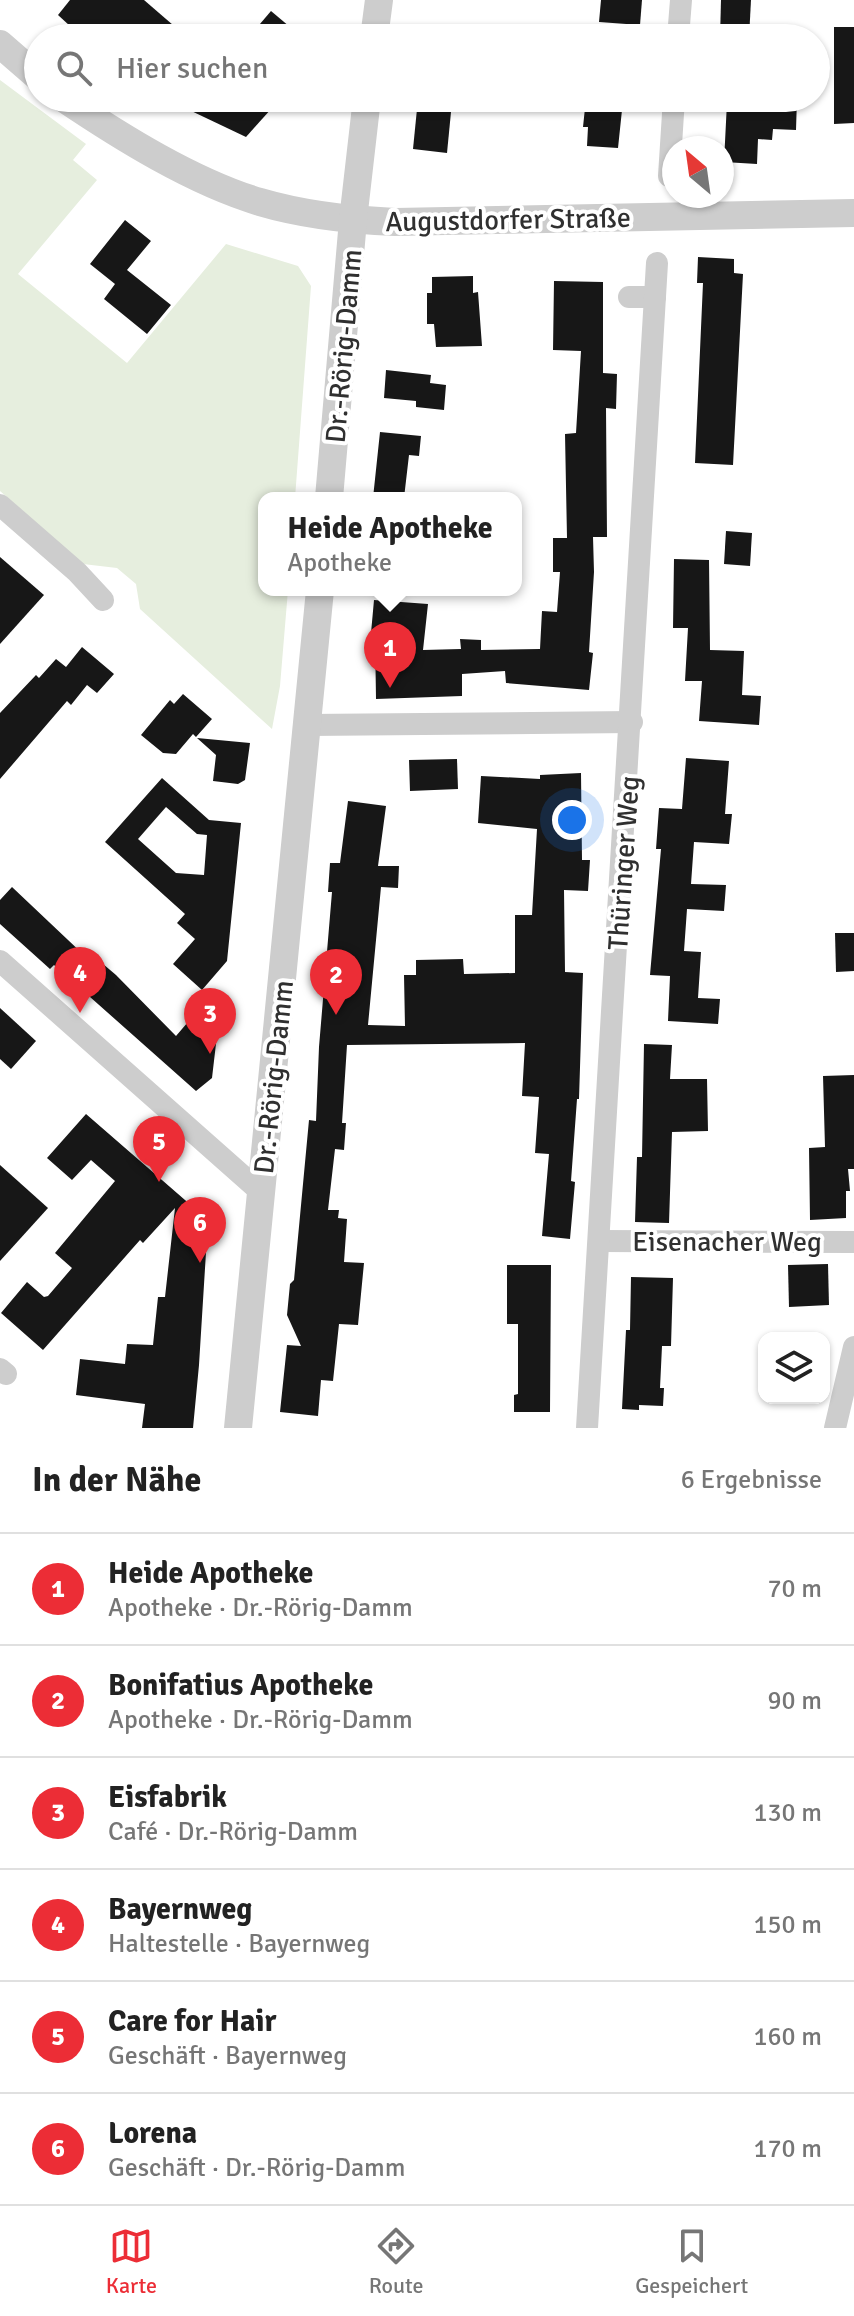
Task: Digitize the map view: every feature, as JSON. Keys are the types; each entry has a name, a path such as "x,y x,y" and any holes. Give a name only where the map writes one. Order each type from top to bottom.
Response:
{"street":[{"path":"376,24 379,0"},
{"path":"679,24 681,0"},
{"path":"0,44 24,65"},
{"name":"Augustdorfer Straße","path":"84,112 183,170 259,202 353,220 395,222 854,213"},
{"name":"Dr.-Rörig-Damm","path":"330,492 365,112"},
{"path":"672,136 673,112"},
{"name":"Thüringer Weg","path":"587,1428 632,722 657,263"},
{"path":"629,297 655,297"},
{"path":"0,505 77,572 103,600"},
{"name":"Dr.-Rörig-Damm","path":"238,1428 319,596"},
{"path":"307,725 632,722"},
{"path":"0,961 262,1193"},
{"name":"Eisenacher Weg","path":"599,1241 854,1242"},
{"path":"835,1428 854,1347"}],"green space":[{"path":"0,80 24,98 24,112 43,112 86,144 73,160 97,180 18,274 127,363 226,244 298,266 311,286 295,492 258,492 258,596 288,596 280,686 272,729 140,609 136,584 117,568 83,564 0,491"}],"building":[{"path":"70,0 144,0 172,24 68,24 58,15"},
{"path":"601,0 642,0 640,24 599,22"},
{"path":"721,0 751,0 750,24 720,24"},
{"path":"271,11 286,24 260,24"},
{"path":"834,27 854,27 854,123 834,124"},
{"path":"193,112 268,112 246,137"},
{"path":"417,112 451,112 447,153 413,149"},
{"path":"585,112 622,112 618,148 587,146 588,127 583,127"},
{"path":"726,112 797,112 796,130 773,129 772,140 758,139 757,164 734,163 734,136 725,136"},
{"path":"125,220 151,241 127,270 171,305 147,334 104,299 115,284 90,264"},
{"path":"698,257 734,259 734,273 743,274 733,465 695,463 703,283 697,283"},
{"path":"473,276 473,293 478,292 482,346 436,347 434,324 427,324 427,293 432,293 432,277"},
{"path":"554,281 603,282 603,373 617,374 616,409 606,408 607,537 593,537 589,652 593,653 589,690 506,683 505,671 462,674 462,696 376,699 375,633 371,633 374,600 428,604 423,650 461,649 460,639 481,640 481,650 540,649 542,611 557,612 560,572 553,572 553,538 567,538 565,434 576,433 581,351 553,350"},
{"path":"386,370 431,375 430,383 446,385 444,410 416,407 416,401 384,398"},
{"path":"380,432 421,436 419,456 409,455 405,492 374,492"},
{"path":"726,531 752,533 750,566 724,564"},
{"path":"0,557 44,595 0,644"},
{"path":"674,559 709,560 710,650 744,651 742,695 761,696 759,725 699,721 702,681 685,681 688,628 673,628"},
{"path":"82,647 114,674 97,693 87,685 71,705 67,701 0,779 0,713 36,675 39,678 56,659 66,667"},
{"path":"183,694 212,719 196,737 193,734 176,754 163,753 141,735 170,700 174,704"},
{"path":"197,738 250,743 245,780 238,784 213,781 216,755"},
{"path":"686,758 729,761 725,814 732,814 729,844 694,842 691,884 726,885 724,911 687,909 684,951 701,952 698,998 720,999 718,1024 668,1021 670,976 650,975 661,849 656,849 659,808 682,809"},
{"path":"457,759 458,789 410,791 409,760"},
{"path":"581,773 582,860 590,860 588,891 564,890 565,972 583,973 570,1239 542,1236 549,1154 535,1153 539,1097 522,1096 525,1043 347,1045 342,1123 346,1123 344,1150 335,1149 328,1210 339,1210 338,1218 347,1219 344,1262 364,1263 358,1325 339,1324 333,1381 321,1380 318,1416 280,1412 287,1345 301,1346 287,1315 290,1284 294,1280 309,1120 316,1121 332,892 328,892 330,863 340,863 348,801 386,806 378,866 399,866 398,888 381,887 368,1025 405,1026 404,975 416,975 416,960 463,959 464,974 515,973 515,915 532,915 537,829 478,823 481,776 540,779 540,775"},
{"path":"162,778 209,820 241,823 227,961 202,990 173,964 195,939 177,923 185,914 105,842","holes":["166,807 197,834 207,835 204,875 176,873 138,839"]},
{"path":"12,887 86,957 90,953 116,975 176,1036 194,1015 217,1035 212,1078 196,1091 54,965 50,969 0,924 0,900"},
{"path":"835,933 854,933 854,971 836,972"},
{"path":"0,1008 36,1041 11,1069 0,1059"},
{"path":"644,1044 672,1045 670,1079 707,1079 708,1131 672,1132 669,1223 635,1222 637,1157 642,1157"},
{"path":"854,1075 854,1169 848,1169 850,1191 846,1191 846,1218 810,1220 809,1148 825,1147 823,1076"},
{"path":"86,1114 208,1220 193,1428 142,1428 145,1404 76,1395 80,1359 125,1364 127,1344 153,1345 158,1297 165,1297 175,1208 143,1243 140,1240 43,1350 1,1313 27,1282 44,1297 48,1296 72,1268 55,1253 115,1181 91,1160 72,1180 47,1158"},
{"path":"0,1165 48,1208 0,1261"},
{"path":"828,1264 829,1305 789,1307 788,1265"},
{"path":"507,1265 551,1265 550,1412 514,1412 514,1395 518,1394 518,1324 507,1324"},
{"path":"631,1277 673,1278 671,1346 662,1346 660,1388 664,1388 663,1406 639,1405 639,1410 622,1409 626,1330 630,1330"}],"place":[{"name":"Heide Apotheke","path":"390,688"},
{"name":"Bayernweg","path":"80,1013"},
{"name":"Bonifatius Apotheke","path":"336,1015"},
{"name":"Eisfabrik","path":"210,1054"},
{"name":"Care for Hair","path":"159,1182"},
{"name":"Lorena","path":"200,1263"}]}
